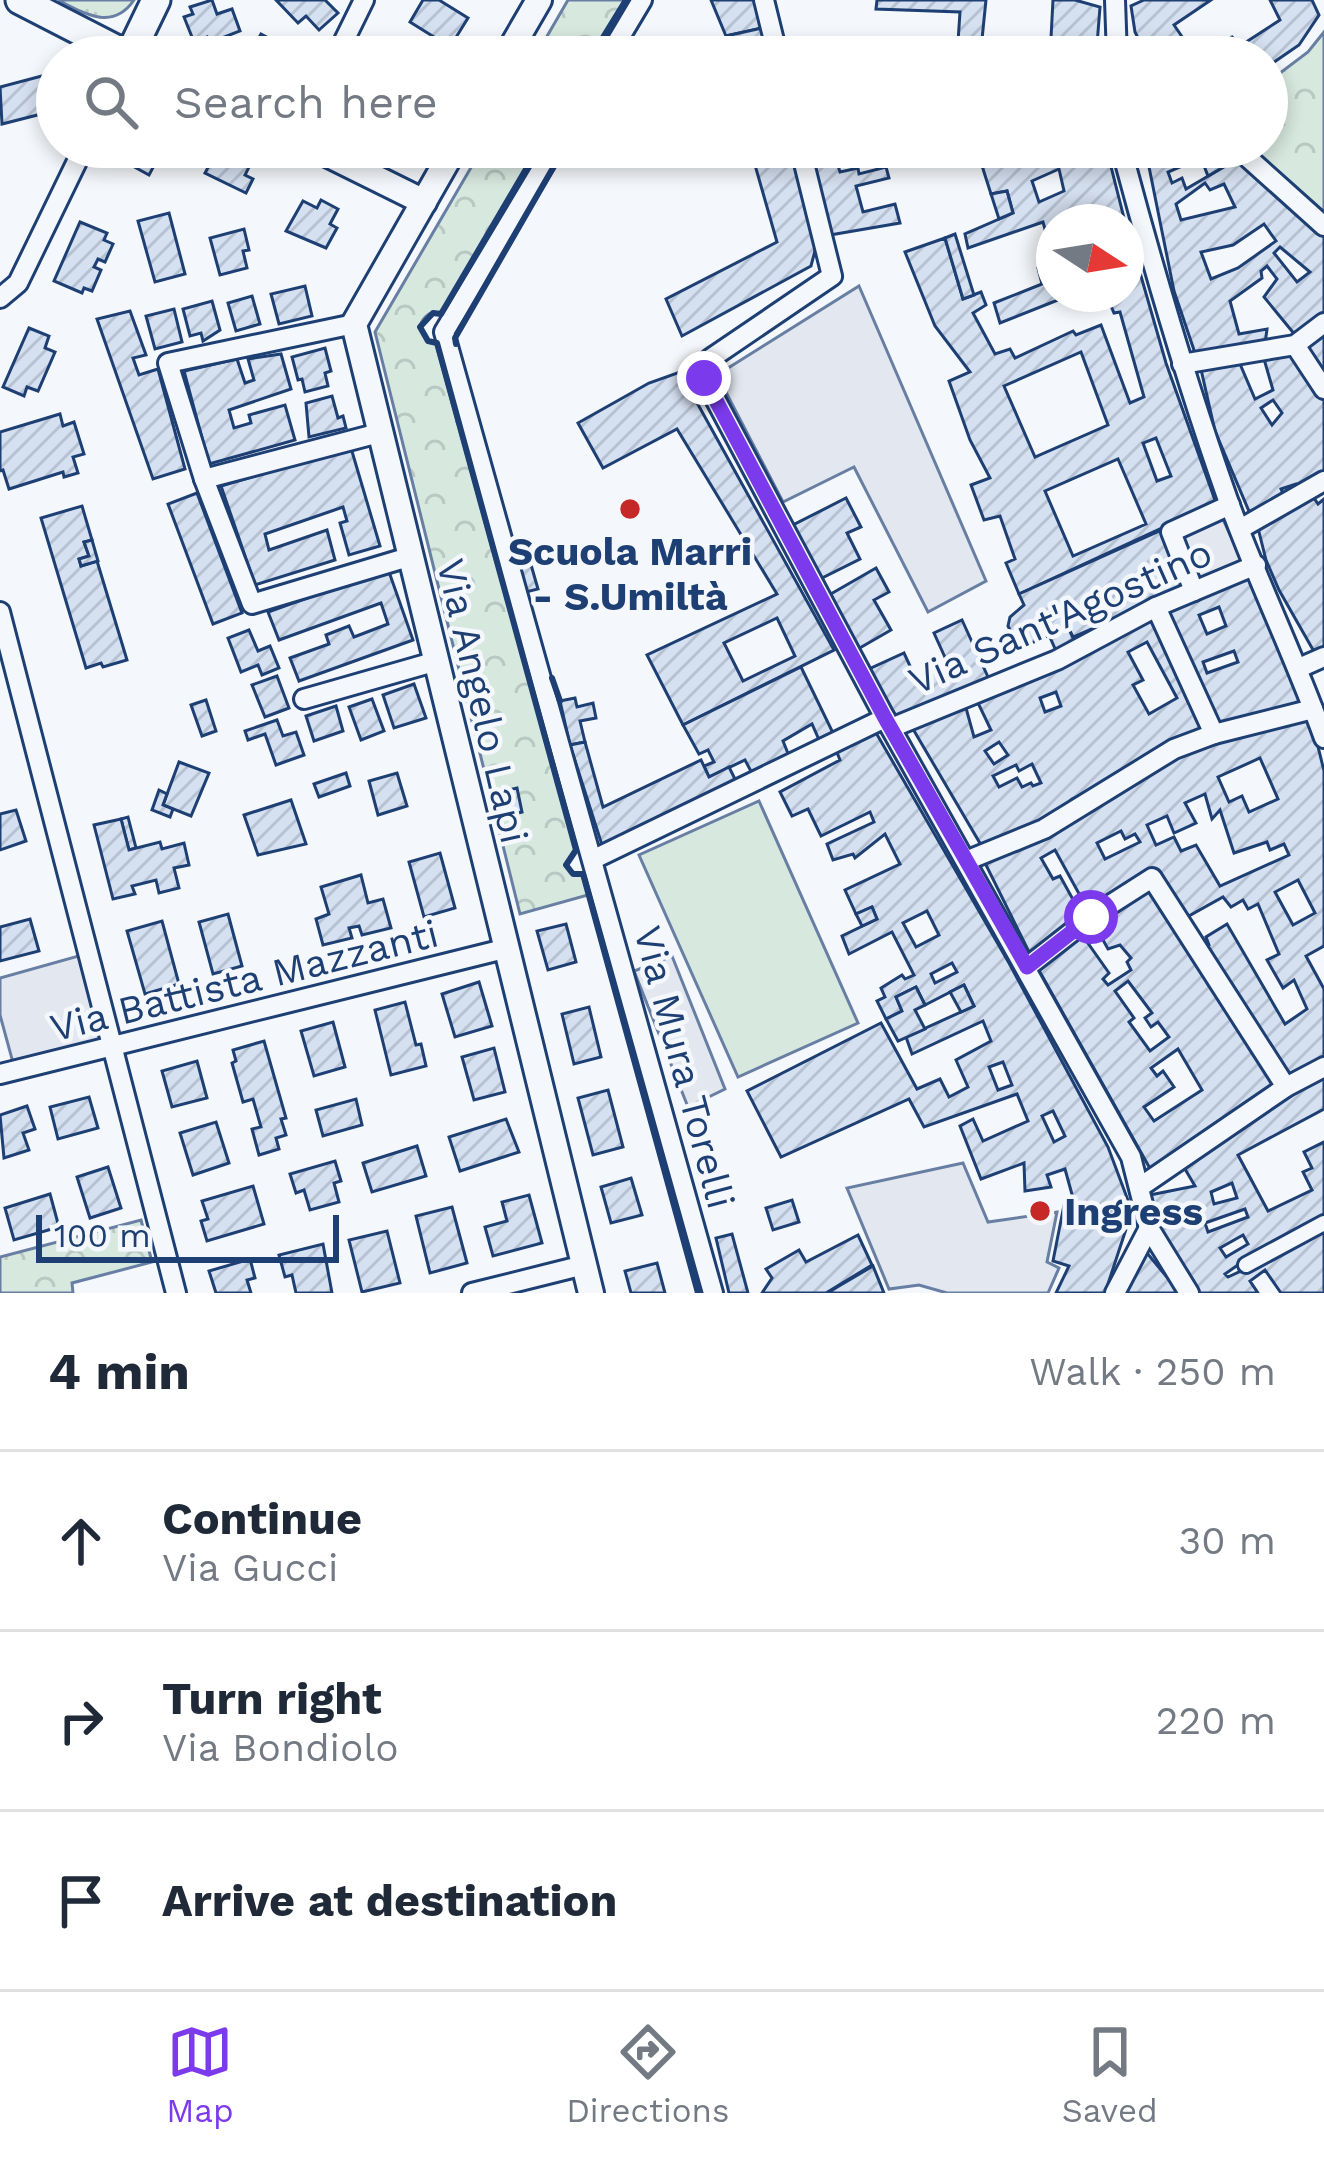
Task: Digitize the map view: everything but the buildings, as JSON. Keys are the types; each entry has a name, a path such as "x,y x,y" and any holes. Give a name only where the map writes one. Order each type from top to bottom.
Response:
{"main road":[{"path":"20,0 89,36"},
{"path":"139,36 156,0"}],"street":[{"path":"346,36 364,0"},
{"path":"518,36 539,0"},
{"path":"621,36 642,0"},
{"path":"764,0 773,36"},
{"path":"1117,36 1116,6 1135,0"},
{"path":"0,298 18,283 74,168"},
{"path":"355,168 424,202"},
{"path":"412,556 252,604 204,479 168,363 354,324 443,168"},
{"name":"Via Mura Torelli","path":"542,168 444,332 713,1293"},
{"path":"805,168 832,276 710,359 703,368 704,378 888,723 1131,1157 1149,1228 1189,1293"},
{"path":"1127,168 1182,364 1230,505 1324,738"},
{"path":"1259,168 1324,226"},
{"path":"1182,364 1295,345 1324,323"},
{"name":"Via Angelo Lapi","path":"354,324 591,1293"},
{"path":"1295,345 1324,389"},
{"path":"204,479 379,433"},
{"path":"1240,529 1324,481"},
{"path":"1194,591 1171,532 1230,505"},
{"name":"Via Sant'Agostino","path":"594,859 888,723 1057,660 1156,607 1256,565"},
{"path":"1156,607 1214,734"},
{"path":"0,612 176,1293"},
{"path":"1299,668 1324,657"},
{"path":"304,699 437,661"},
{"path":"968,860 1044,829 1174,749 1313,709"},
{"path":"1027,967 1091,917 1152,878 1286,1088"},
{"name":"Via Battista Mazzanti","path":"0,1074 504,949"},
{"path":"1140,1187 1324,1067"},
{"path":"1246,1264 1324,1223"},
{"path":"1115,1293 1149,1228"},
{"path":"472,1293 584,1264"}],"green space":[{"path":"58,0 134,0 117,15 98,17"},
{"path":"568,0 625,0 603,36 547,36"},
{"path":"1324,32 1324,217 1267,168 1288,168 1288,67"},
{"path":"471,168 526,168 441,313 427,315 419,327 428,342 436,344 575,849 566,865 573,874 582,875 588,895 520,914 375,332"},
{"path":"759,801 858,1023 738,1077 639,855"},
{"path":"141,1220 152,1262 72,1283 73,1293 0,1293 0,1257"}],"shaded area":[{"path":"859,286 986,581 928,612 854,467 783,502 717,375"},
{"path":"1221,515 1243,562 1196,582 1177,535"},
{"path":"89,953 112,1045 15,1070 0,1015 0,978"},
{"path":"672,956 725,1089 688,1107 634,971"},
{"path":"963,1163 988,1222 1057,1212 1047,1262 1059,1268 1048,1293 947,1293 919,1285 889,1289 847,1188"}],"wall":[{"path":"604,36 626,0"},
{"path":"527,168 441,314 433,313 420,327 428,341 437,343 576,850 566,865 573,874 583,874 698,1293"},
{"path":"456,344 455,338 553,168"},
{"path":"552,678 560,701"}],"place":[{"name":"Scuola Marri - S.Umiltà","path":"630,509"},
{"name":"Ingress","path":"1040,1211"}],"route":[{"path":"704,378 885,718 1027,967 1091,917"}]}
